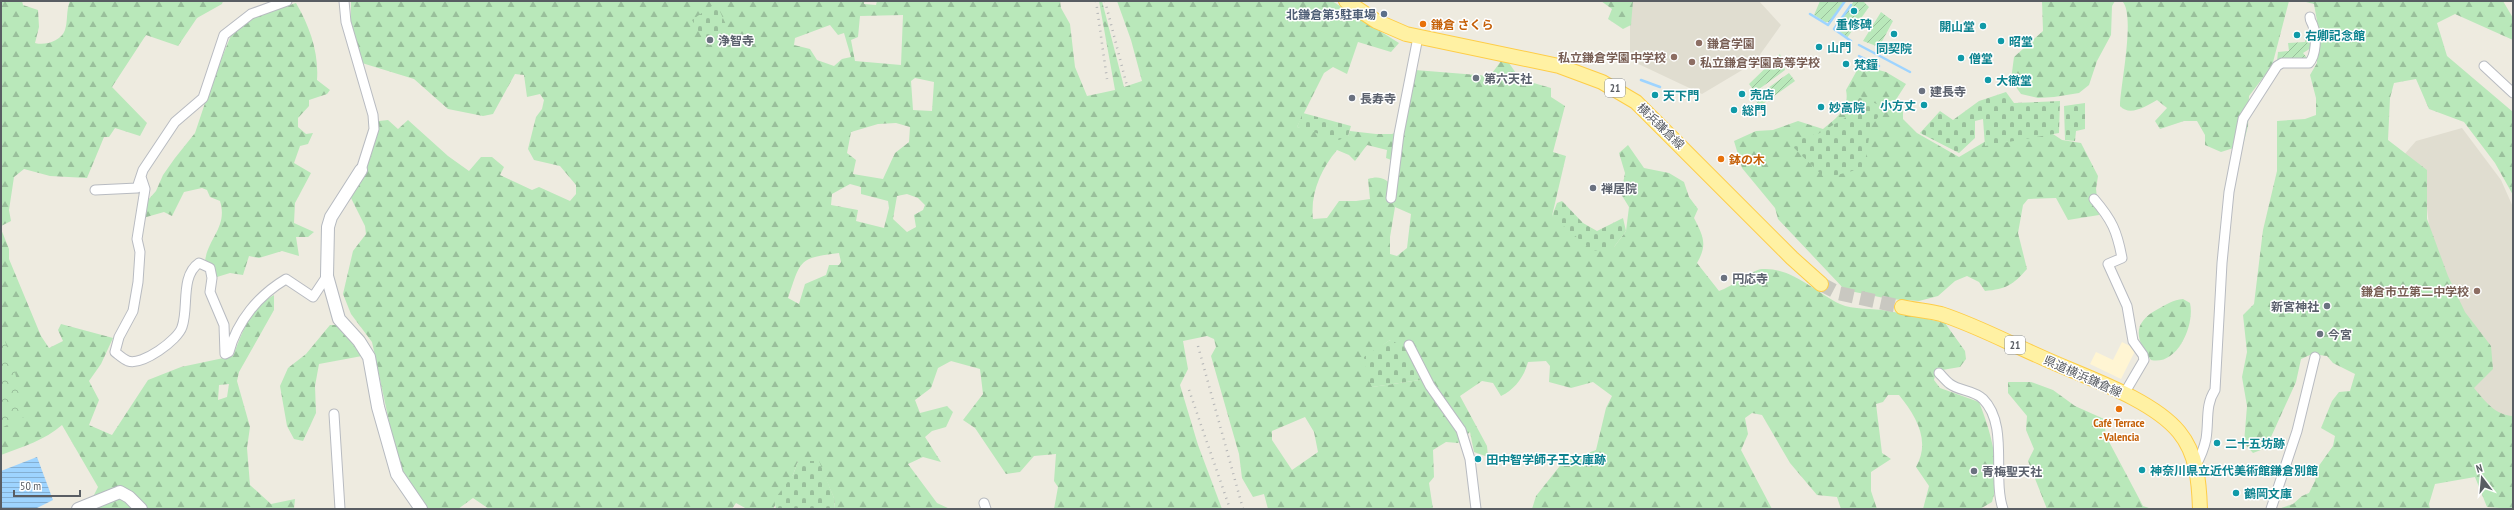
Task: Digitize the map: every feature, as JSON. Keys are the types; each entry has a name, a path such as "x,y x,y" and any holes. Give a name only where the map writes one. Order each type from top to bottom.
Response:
{"main road":[{"name":"横浜鎌倉線","path":"1346,1 1376,21 1418,38 1486,49 1559,66 1582,73 1618,89 1648,113 1792,258 1821,284"},
{"name":"県道横浜鎌倉線","path":"1902,307 1941,314 2124,394 2156,411 2168,421 2187,444 2196,465 2200,509"}],"street":[{"path":"96,190 138,188 142,170 175,122 203,98 224,35 251,14 287,1"},
{"path":"344,1 346,22 374,122 371,145 361,170 331,217 328,227 327,276 339,319 360,341 369,357 378,407 397,474 421,509"},
{"path":"2196,465 2203,451 2206,438 2208,400 2215,390 2222,263 2229,192 2243,119 2277,66 2282,63 2309,63 2312,60 2314,54 2314,27 2310,17"},
{"path":"1391,198 1399,134 1418,38"},
{"path":"2484,66 2513,93"},
{"path":"141,177 145,189 137,239 140,252 138,282 133,311 119,337 115,352 127,361 140,360 160,350 182,328 189,276 194,267 199,263 210,268 212,272 210,292 224,325 225,354 229,352 247,312 270,288 286,279 313,297 327,276"},
{"path":"2094,199 2109,216 2117,231 2122,258 2108,264 2127,306 2133,341 2143,354 2144,360 2124,394"},
{"path":"1409,345 1430,386 1461,430 1470,459 1476,509"},
{"path":"2271,509 2297,431 2315,357"},
{"path":"1939,373 1950,384 1982,398 1993,413 1997,432 1999,498 2002,509"},
{"path":"334,414 340,509"},
{"path":"78,509 120,492 129,497 141,509"}],"shaded area":[{"name":"鎌倉学園","path":"1630,1 1759,1 1781,25 1754,63 1702,94 1630,60"},
{"name":"鎌倉市立第二中学校","path":"2462,128 2501,180 2513,207 2513,427 2466,388 2470,329 2431,242 2427,208 2403,156 2416,141"},
{"path":"2122,342 2136,349 2121,379 2090,364 2096,352 2113,360"}],"green space":[{"path":"1,1 22,1 23,5 38,10 39,27 35,43 43,44 56,40 63,34 66,27 70,1 223,1 222,4 197,18 178,46 146,35 112,87 147,123 140,136 115,128 109,137 104,137 87,178 50,176 24,169 14,177 9,210 11,221 1,226"},
{"path":"351,1 864,1 864,4 876,5 877,1 1060,1 1061,8 1070,24 1075,67 1087,96 1115,90 1099,1 1102,1 1124,87 1142,81 1131,40 1117,1 1332,1 1399,43 1391,52 1358,42 1347,74 1333,67 1324,73 1297,127 1348,136 1350,131 1392,134 1402,130 1415,70 1490,76 1501,61 1509,63 1520,79 1551,88 1551,97 1565,106 1553,152 1566,156 1552,216 1614,247 1626,231 1629,207 1621,194 1625,173 1619,153 1628,145 1644,168 1669,173 1684,182 1689,197 1698,209 1694,218 1703,240 1702,250 1697,263 1719,291 1758,270 1773,269 1803,281 1845,306 1895,312 1945,323 1965,351 1966,359 1960,367 1936,371 1934,380 1940,388 1979,402 1988,426 1994,451 1996,477 1992,502 1980,509 1923,509 1929,486 1916,467 1922,448 1920,429 1911,411 1899,395 1888,395 1883,402 1876,404 1882,453 1891,459 1871,472 1871,491 1877,509 1841,509 1837,497 1817,495 1790,463 1762,415 1752,413 1745,418 1748,434 1741,450 1772,509 1532,509 1536,496 1563,462 1596,450 1606,408 1612,396 1593,382 1571,388 1549,382 1550,366 1546,361 1528,362 1524,373 1515,386 1501,396 1493,383 1482,381 1460,396 1487,446 1488,457 1474,452 1470,432 1458,443 1446,442 1433,450 1434,477 1429,483 1433,509 1268,509 1264,494 1253,497 1242,478 1239,454 1211,356 1216,347 1214,339 1207,336 1183,341 1188,369 1180,385 1198,445 1222,509 1054,509 1058,487 1054,481 1056,454 1034,456 1020,472 1006,474 975,428 963,420 983,394 980,369 951,361 938,368 931,388 915,400 920,413 947,406 953,412 946,427 932,431 925,437 941,462 923,457 908,464 937,503 950,509 835,509 834,498 818,461 798,461 793,475 773,509 747,509 736,503 732,509 489,509 473,498 458,509 426,509 399,468 372,342 351,314 343,294 353,251 366,234 365,226 350,196 366,168 379,121 388,120 398,129 408,120 448,156 469,171 481,157 492,157 504,167 500,175 532,190 539,187 570,201 576,194 576,185 560,166 534,160 528,149 536,117 542,109 544,100 540,94 527,97 524,75 515,74 493,114 483,116 448,109 414,79 362,63 351,26","holes":["903,15 901,65 855,61 851,40 858,37 860,16","830,25 838,35 844,33 851,57 842,59 834,66 817,60 810,49 794,45 795,38","915,78 934,82 932,111 913,110 911,81","896,123 910,127 909,142 895,153 883,179 853,174 856,160 847,153 851,132 878,124","1367,145 1387,150 1386,158 1399,163 1394,187 1382,178 1376,177 1368,179 1370,199 1339,201 1327,218 1313,219 1313,200 1318,182 1326,165 1337,150 1349,155 1355,161","850,184 861,187 861,194 888,201 889,208 884,228 856,221 858,210 831,205 832,194","907,194 918,198 925,205 923,210 914,215 916,227 907,232 893,219 897,196","1395,207 1411,214 1407,248 1397,256 1390,254 1390,237","839,253 841,262 839,265 829,265 826,275 805,284 799,304 788,298 792,285 799,268 803,263 808,259","1390,340 1420,380 1372,387 1383,345","1305,417 1314,432 1318,452 1292,470 1272,440 1272,431"]},
{"path":"1601,1 1633,1 1631,25 1623,29 1608,19 1612,9"},
{"path":"1820,1 1846,1 1830,22 1825,22 1814,15"},
{"path":"1854,1 1863,1 1869,7 1847,38 1835,27"},
{"path":"2042,1 2115,1 2112,6 2111,35 2097,61 2089,85 2079,93 2038,98 2021,94 2011,80 2014,57 2043,31"},
{"path":"2122,1 2289,1 2272,66 2249,96 2248,126 2243,145 2221,152 2205,145 2205,135 2197,121 2184,121 2160,129 2155,121 2167,108 2157,100 2133,111 2128,111 2120,106 2128,35 2126,8"},
{"path":"2302,1 2503,1 2513,18 2513,40 2455,14 2437,23 2447,56 2513,112 2513,195 2495,163 2464,122 2429,109 2416,79 2394,83 2390,98 2388,140 2427,170 2427,219 2448,276 2465,312 2491,346 2493,369 2474,388 2486,402 2496,410 2513,416 2513,509 2487,507 2475,477 2435,484 2429,504 2430,509 2278,509 2293,504 2302,496 2309,493 2315,481 2318,467 2333,446 2335,436 2321,428 2332,401 2339,392 2350,391 2355,374 2333,363 2327,356 2312,354 2301,359 2296,382 2266,448 2253,453 2244,443 2247,406 2242,377 2247,352 2243,315 2254,304 2263,230 2277,171 2277,121 2305,119 2316,115 2316,98 2310,75 2317,63 2317,21 2314,4"},
{"path":"296,3 305,21 315,50 317,60 317,80 330,90 327,94 309,100 309,106 298,118 298,127 306,134 313,133 308,144 300,146 294,163 311,173 295,203 294,223 314,232 308,237 296,237 299,256 282,251 259,258 249,256 243,275 230,273 217,277 215,270 205,261 207,253 220,225 222,210 220,201 210,197 207,190 202,188 184,192 172,216 164,212 143,218 148,200 156,191 163,175 195,133 213,79 232,33 253,17"},
{"path":"716,3 728,29 705,42 692,20"},
{"path":"1881,12 1893,21 1879,47 1863,41"},
{"path":"2311,36 2311,48 2303,53 2308,59 2277,61 2278,52 2289,51 2288,43 2305,42 2305,37"},
{"path":"1780,54 1785,70 1755,92 1749,84"},
{"path":"1860,65 1886,72 1906,84 1897,98 1903,108 1903,119 1917,133 1959,157 1986,141 2050,132 2062,140 2081,143 2098,176 2096,189 2099,215 2068,220 2056,198 2028,199 2023,205 2018,233 2027,269 2009,285 1998,289 1985,291 1979,282 1967,276 1955,281 1938,296 1919,301 1889,299 1845,290 1778,219 1775,208 1742,168 1734,141 1756,131 1773,130 1798,121 1823,129 1837,117 1844,108 1847,96 1846,90"},
{"path":"1789,73 1795,81 1760,106 1754,98"},
{"path":"2006,92 2014,103 2060,101 2059,133 1985,146 1983,119 1975,121 1975,138 1959,153 1920,133 1940,111 1953,120 1979,101"},
{"path":"1860,96 1885,108 1871,126 1864,168 1825,178 1791,145 1802,137 1818,134 1850,115"},
{"path":"2085,103 2085,129 2076,131 2075,141 2065,140 2064,106"},
{"path":"1303,113 1351,126 1348,136 1339,140 1297,127"},
{"path":"1562,201 1583,223 1597,231 1623,218 1626,231 1614,247 1593,251 1552,216 1557,203"},
{"path":"1,229 9,249 9,259 41,336 49,348 63,341 58,330 61,324 113,338 101,364 89,381 99,400 89,425 112,435 148,380 181,367 233,356 248,321 259,306 274,295 274,310 239,372 237,381 250,427 247,448 250,485 271,504 295,499 294,509 87,509 98,487 62,425 41,439 1,455","holes":["229,384 227,397 218,400 219,385"]},
{"path":"2183,299 2190,303 2191,312 2187,332 2182,342 2177,350 2169,357 2161,360 2151,360 2139,338 2140,326 2150,314 2173,301"},
{"path":"330,325 339,325 361,350 362,356 319,364 315,386 316,413 303,441 294,439 287,426 280,386 288,368 306,354"},
{"path":"1,330 14,367 24,417 1,428"},
{"path":"1390,340 1405,347 1420,380 1372,387 1367,376 1364,357"},
{"path":"2008,382 2031,382 2053,390 2075,406 2104,419 2106,436 2143,506 2152,509 2047,509 2028,461 2034,449 2026,430 2027,416 2008,393"},
{"path":"798,461 819,461 834,498 835,509 776,509 774,500 793,475"}],"water":[{"path":"37,457 53,500 35,509 1,509 1,471"}],"waterway":[{"path":"1810,14 1828,25 1845,1"},
{"path":"1851,5 1834,29 1851,41"},
{"path":"1859,45 1910,72"},
{"path":"1859,56 1879,66"},
{"path":"1641,80 1660,87"}],"tunnel":[{"path":"1821,284 1838,293 1902,307"}],"railway":[{"path":"1096,1 1107,79"},
{"path":"1105,1 1127,86"},
{"path":"1198,346 1243,509"},
{"path":"1189,390 1230,509"}],"place":[{"name":"重修碑","path":"1854,11"},
{"name":"北鎌倉第3駐車場","path":"1384,14"},
{"name":"鎌倉 さくら","path":"1423,24"},
{"name":"開山堂","path":"1983,26"},
{"name":"同契院","path":"1894,34"},
{"name":"右卿記念館","path":"2297,35"},
{"name":"浄智寺","path":"710,40"},
{"name":"昭堂","path":"2001,41"},
{"name":"鎌倉学園","path":"1699,43"},
{"name":"山門","path":"1819,47"},
{"name":"私立鎌倉学園中学校","path":"1674,57"},
{"name":"僧堂","path":"1961,58"},
{"name":"私立鎌倉学園高等学校","path":"1692,62"},
{"name":"梵鐘","path":"1846,64"},
{"name":"第六天社","path":"1476,78"},
{"name":"大徹堂","path":"1988,80"},
{"name":"建長寺","path":"1922,91"},
{"name":"売店","path":"1742,94"},
{"name":"天下門","path":"1655,95"},
{"name":"長寿寺","path":"1352,98"},
{"name":"小方丈","path":"1924,105"},
{"name":"妙高院","path":"1821,107"},
{"name":"総門","path":"1734,110"},
{"name":"鉢の木","path":"1721,159"},
{"name":"禅居院","path":"1593,188"},
{"name":"円応寺","path":"1724,278"},
{"name":"鎌倉市立第二中学校","path":"2477,291"},
{"name":"新宮神社","path":"2327,306"},
{"name":"今宮","path":"2320,334"},
{"name":"Café Terrace - Valencia","path":"2119,409"},
{"name":"二十五坊跡","path":"2217,443"},
{"name":"田中智学師子王文庫跡","path":"1478,459"},
{"name":"神奈川県立近代美術館鎌倉別館","path":"2142,470"},
{"name":"青梅聖天社","path":"1974,471"},
{"name":"鶴岡文庫","path":"2236,493"}]}
